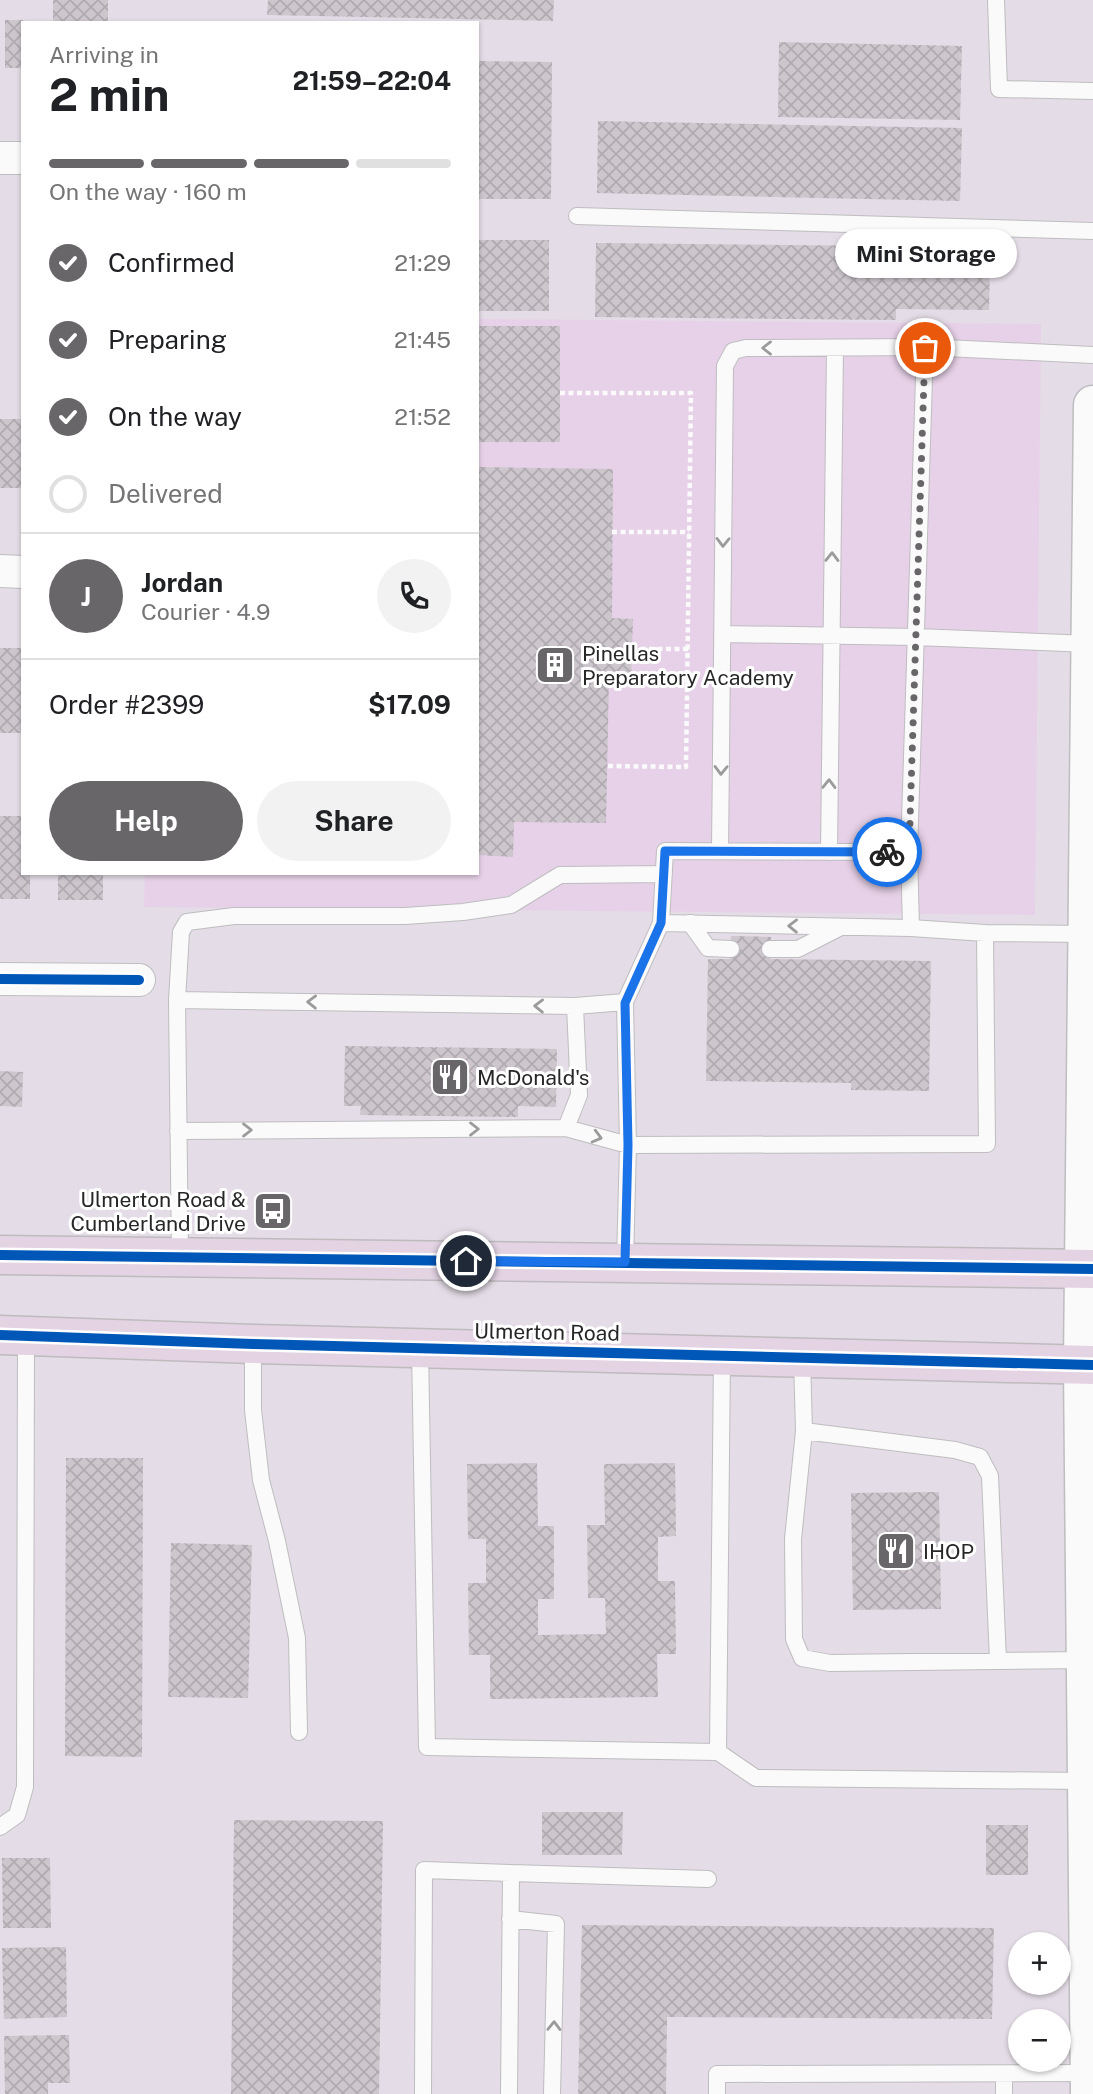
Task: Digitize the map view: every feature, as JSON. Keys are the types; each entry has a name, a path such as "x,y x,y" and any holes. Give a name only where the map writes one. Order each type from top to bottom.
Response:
{"main road":[{"path":"1089,2084 1086,1781 1087,934 1093,405"},
{"path":"0,1255 1088,1269"},
{"name":"Ulmerton Road","path":"13,1335 253,1344 1088,1365"}],"street":[{"path":"0,158 21,158"},
{"path":"0,571 21,572"},
{"path":"0,979 139,980"}],"lane":[{"path":"996,0 999,89 1093,91"},
{"path":"577,216 1093,231"},
{"path":"720,851 725,366 733,351 746,348 925,348 1093,355"},
{"path":"911,928 909,852 925,348"},
{"path":"829,852 835,349"},
{"path":"722,634 916,637 1090,644"},
{"path":"625,1262 628,1145 625,1003 661,923 665,851 909,852"},
{"path":"180,1259 177,1000 181,932 187,922 234,916 405,916 463,912 511,905 561,876 664,874"},
{"path":"661,923 1087,934"},
{"path":"690,923 708,948 731,949"},
{"path":"770,949 798,949 842,927"},
{"path":"178,1131 566,1128 628,1145 987,1143 985,933"},
{"path":"177,1000 575,1006 625,1003"},
{"path":"566,1128 579,1094 575,1006"},
{"path":"0,1827 17,1815 25,1787 13,1335"},
{"path":"253,1344 253,1410 261,1480 297,1638 299,1732"},
{"path":"420,1348 427,1747 718,1752 756,1778 1086,1781"},
{"path":"718,1752 722,1356"},
{"path":"802,1357 804,1432 793,1539 794,1639 802,1658 830,1663 1086,1660"},
{"path":"804,1432 956,1450 980,1457 990,1476 998,1661"},
{"path":"423,2094 424,1870 708,1879"},
{"path":"509,2094 511,1873"},
{"path":"510,1919 556,1924 552,2094"},
{"path":"717,2094 717,2074 1004,2074 1089,2084"},
{"path":"1004,2074 1004,2094"}],"path":[{"path":"560,393 691,393 686,767 607,766"},
{"path":"612,531 689,531"},
{"path":"632,649 688,649"}],"shaded area":[{"path":"479,319 1041,324 1035,915 144,907 145,875 479,875"}],"building":[{"path":"53,0 108,0 108,21 53,21"},
{"path":"268,0 554,0 553,21 267,15"},
{"path":"5,20 23,20 21,68 5,68"},
{"path":"779,42 962,46 960,120 778,117"},
{"path":"479,61 552,62 551,199 479,199"},
{"path":"598,121 962,128 960,201 597,193"},
{"path":"479,240 549,240 549,311 479,311"},
{"path":"596,243 897,246 896,262 990,264 989,310 896,309 896,320 595,317"},
{"path":"479,326 560,326 560,442 479,442"},
{"path":"0,419 21,419 21,488 0,488"},
{"name":"Pinellas Preparatory Academy","path":"479,467 613,469 612,618 633,619 631,681 609,680 606,823 514,822 513,857 479,855"},
{"path":"0,648 21,648 21,733 0,733"},
{"path":"0,816 21,816 21,875 30,875 30,899 0,899"},
{"path":"58,875 103,875 103,900 58,900"},
{"path":"731,936 771,937 770,959 931,961 929,1091 851,1090 851,1083 706,1081 708,959 730,959"},
{"name":"McDonald's","path":"345,1046 557,1049 556,1107 518,1106 518,1117 360,1115 361,1106 344,1106"},
{"path":"0,1071 23,1072 22,1107 0,1106"},
{"path":"66,1458 143,1458 142,1757 65,1756"},
{"path":"537,1463 538,1526 554,1526 554,1599 538,1599 538,1635 606,1634 605,1598 588,1598 587,1525 605,1525 604,1464 675,1463 676,1536 658,1537 658,1581 675,1581 676,1654 657,1654 658,1697 490,1699 490,1655 469,1655 468,1583 486,1583 486,1539 468,1539 467,1464"},
{"name":"IHOP","path":"939,1492 941,1609 853,1610 851,1493"},
{"path":"171,1543 252,1545 248,1698 168,1697"},
{"path":"542,1812 623,1812 622,1855 542,1855"},
{"path":"234,1820 383,1821 379,2094 231,2094"},
{"path":"986,1825 1028,1825 1028,1875 986,1875"},
{"path":"2,1858 50,1858 51,1928 3,1928"},
{"path":"582,1925 994,1928 992,2019 667,2017 666,2094 578,2094"},
{"path":"66,1947 67,2017 4,2019 2,1948"},
{"path":"69,2035 70,2083 48,2083 48,2094 5,2094 4,2036"}],"cycle path":[{"path":"0,979 139,980"},
{"path":"0,1255 1093,1269"},
{"path":"0,1335 1093,1365"}],"way so far":[{"path":"887,852 909,852 925,348"}],"place":[{"name":"Mini Storage","path":"925,348"},
{"name":"Pinellas Preparatory Academy","path":"555,665"},
{"name":"McDonald's","path":"450,1077"},
{"name":"Ulmerton Road & Cumberland Drive","path":"273,1211"},
{"name":"IHOP","path":"896,1551"}],"route":[{"path":"466,1261 625,1262 628,1145 625,1003 661,923 665,851 887,852"}]}
